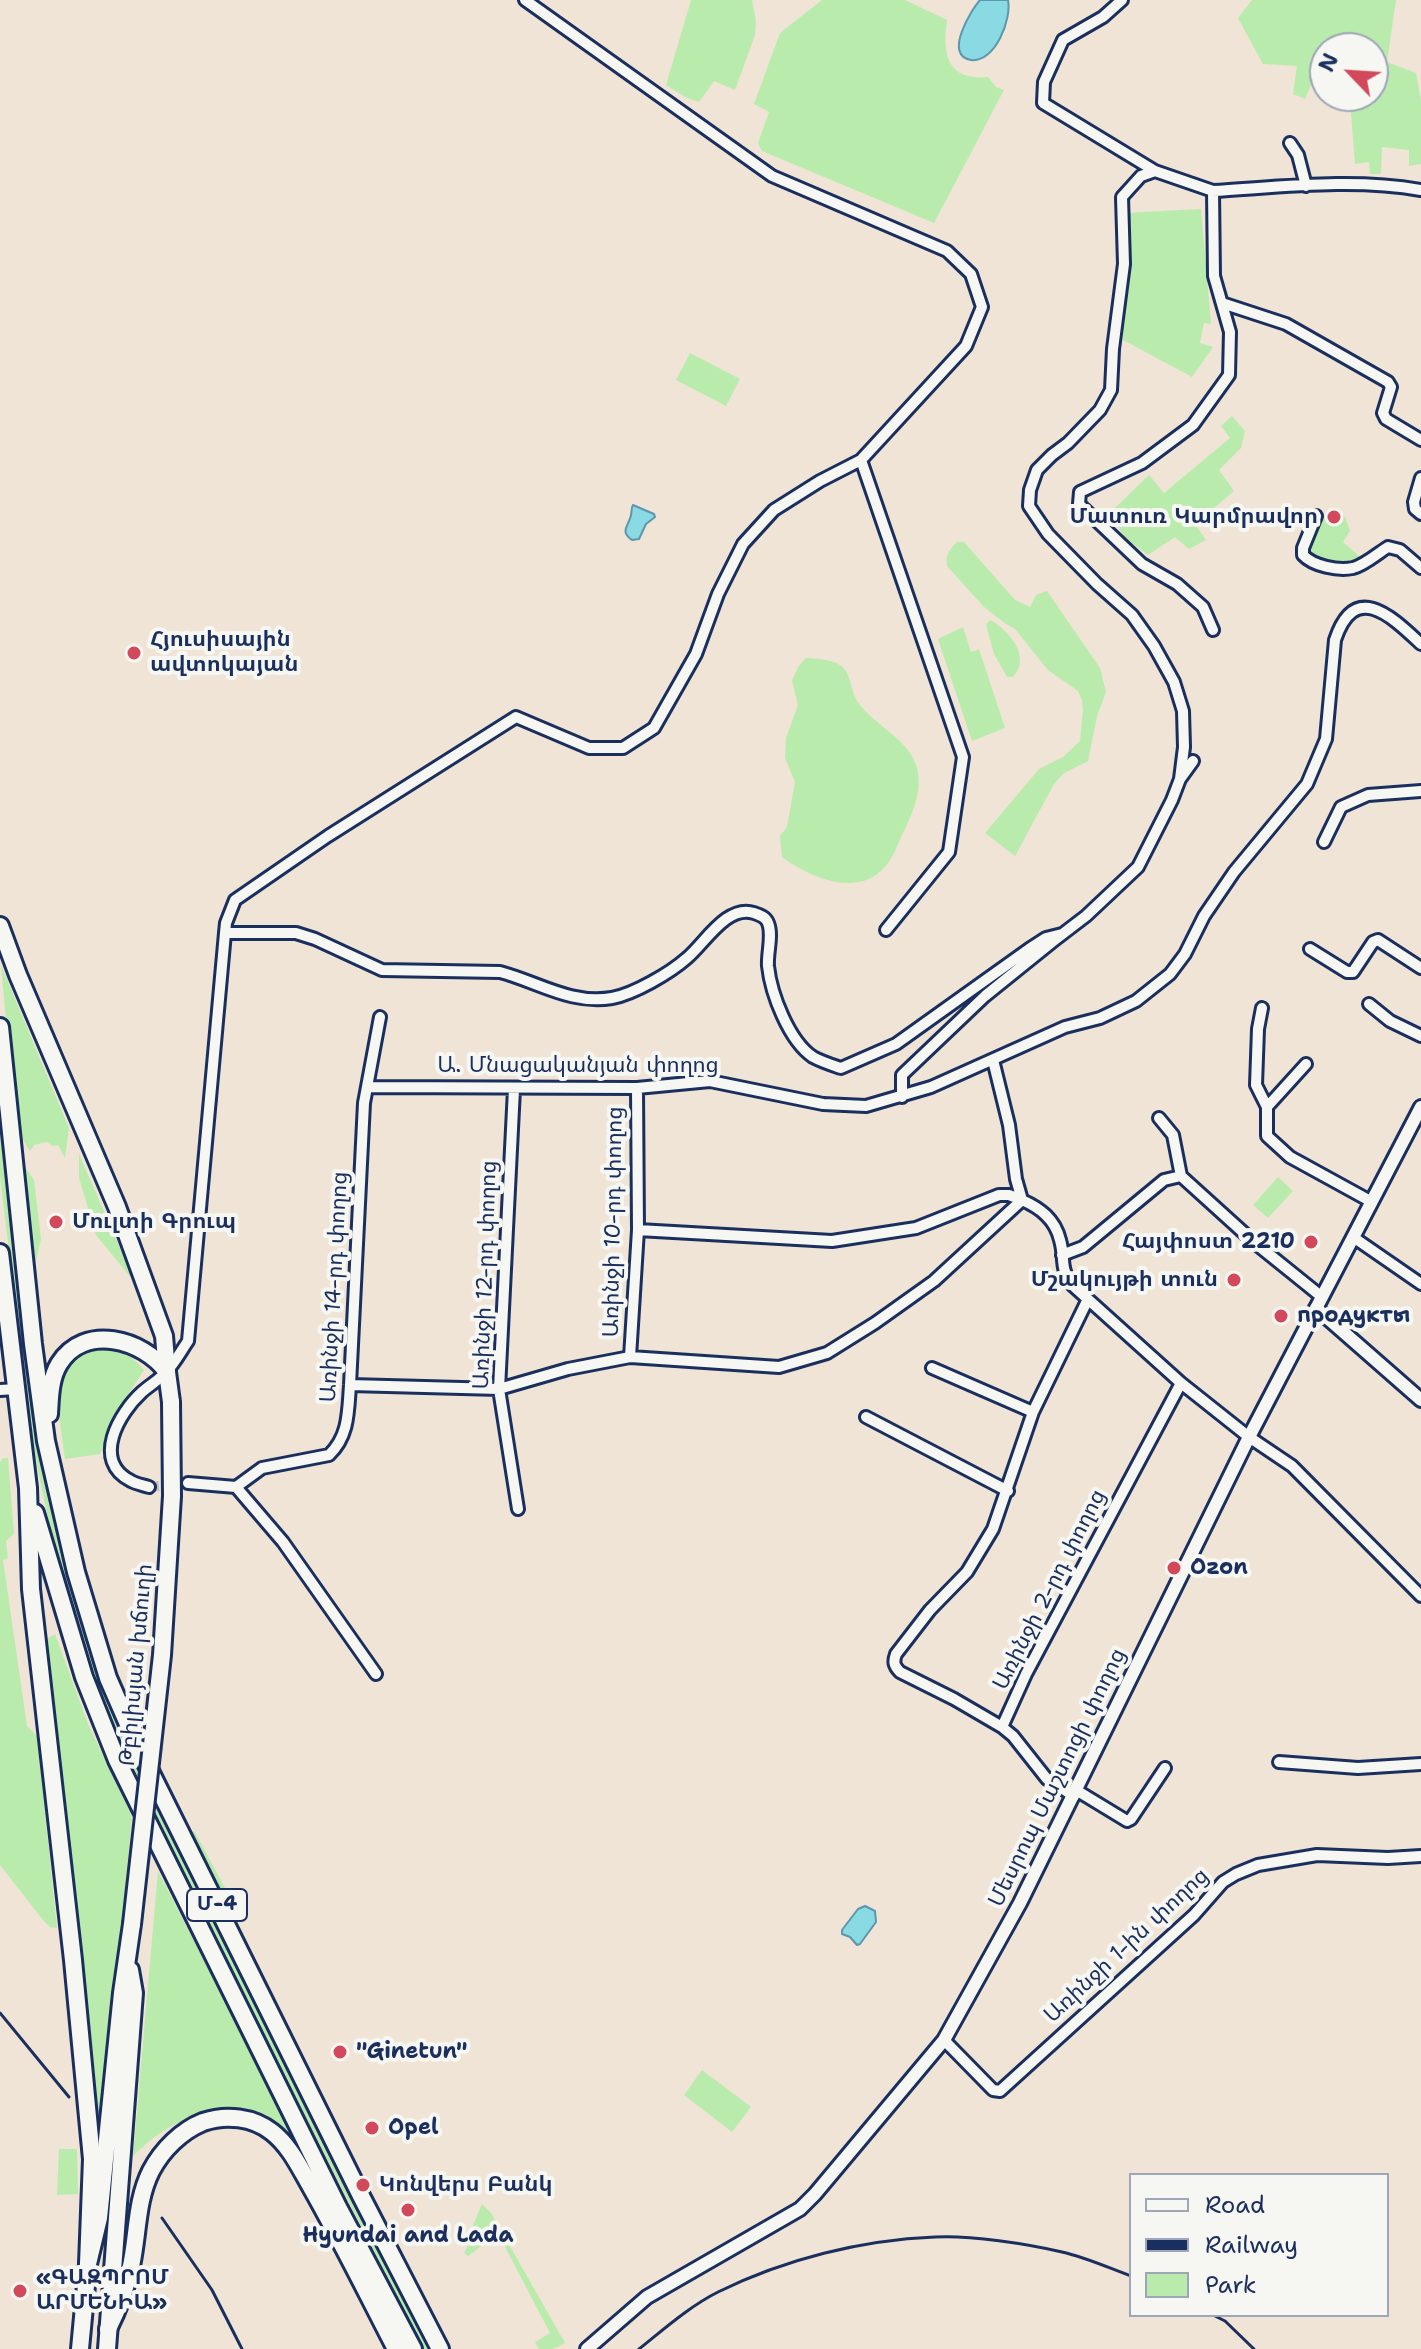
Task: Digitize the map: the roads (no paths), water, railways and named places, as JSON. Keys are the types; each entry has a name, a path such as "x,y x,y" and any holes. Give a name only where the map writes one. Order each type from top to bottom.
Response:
{"main road":[{"name":"Թբիլիսյան խճուղի","path":"0,926 117,1207 164,1336 171,1402 172,1496 162,1655 99,2218 88,2264 80,2349"},
{"name":"Մ-4","path":"0,1027 46,1441 76,1572 118,1702 249,1972 440,2349"},
{"name":"Մ-4","path":"0,1253 11,1346 8,1390 28,1488 84,1677 117,1760 338,2207 413,2349"},
{"path":"46,1441 52,1382 60,1362 75,1347 89,1341 122,1341 137,1346 167,1372"},
{"path":"11,1346 23,1354 33,1344"},
{"path":"28,1488 31,1589 92,2159 88,2264"},
{"name":"Թբիլիսյան խճուղի","path":"107,2349 134,1993 128,1961"},
{"path":"108,2329 118,2310 131,2266 143,2190 153,2168 185,2131 215,2119 234,2117 253,2121 273,2133 292,2155 329,2218 396,2349"}],"street":[{"path":"149,1487 130,1481 119,1472 110,1454 113,1433 122,1415 141,1393 167,1372 188,1341 226,923 235,900 328,836 516,717 589,748 623,748 654,728 696,654 718,594 743,544 774,510 861,460 966,346 982,307 971,274 947,251 772,176 525,0"},
{"path":"1122,0 1103,17 1063,40 1044,82 1043,103 1155,171 1213,191 1393,185 1421,190"},
{"path":"1290,143 1298,155 1306,186"},
{"path":"902,1097 902,1075 985,996 1096,908 1138,867 1180,779 1184,747 1183,711 1174,682 1132,615 1048,534 1029,506 1030,490 1037,470 1100,410 1111,390 1124,264 1122,197 1141,176 1155,171"},
{"path":"1213,191 1214,276 1230,332 1229,375 1193,425 1142,463 1080,492 1079,504 1142,564 1177,584 1203,607 1213,630"},
{"path":"1222,303 1286,324 1388,382 1391,387 1383,413 1386,419 1421,440"},
{"path":"861,460 963,757 949,852 886,930"},
{"path":"1421,478 1414,502 1415,509 1421,514"},
{"path":"1316,516 1303,548 1306,559 1331,568 1355,568 1388,547 1393,547 1421,568"},
{"name":"Ա. Մնացականյան փողոց","path":"368,1087 637,1088 710,1081 823,1104 866,1106 931,1087 1065,1027 1100,1018 1136,1001 1170,974 1234,872 1307,784 1326,739 1335,640 1347,616 1357,609 1373,608 1389,615 1421,644"},
{"path":"1180,779 1193,761"},
{"path":"1324,842 1341,807 1368,795 1421,791"},
{"path":"225,933 296,933 382,970 500,972 582,1000 616,997 663,974 685,960 724,921 739,911 747,911 764,917 769,925 768,964 776,1002 798,1043 812,1056 841,1068 896,1044 1029,949 1046,938 1062,934"},
{"path":"1310,949 1347,972 1353,972 1373,942 1378,940 1421,968"},
{"path":"1369,1004 1390,1021 1421,1036"},
{"path":"1262,1008 1256,1085 1267,1107 1267,1136 1290,1157 1372,1202"},
{"name":"Առինջի 14-րդ փողոց","path":"236,1487 262,1468 329,1455 345,1432 364,1103 380,1017"},
{"path":"993,1060 1009,1125 1022,1200"},
{"path":"1267,1107 1306,1064"},
{"name":"Առինջի 10-րդ փողոց","path":"630,1357 638,1230 637,1088"},
{"name":"Առինջի 12-րդ փողոց","path":"514,1089 499,1389 518,1509"},
{"name":"Մեսրոպ Մաշտոցի փողոց","path":"587,2349 647,2297 800,2209 944,2040 1020,1903 1249,1437 1421,1107"},
{"path":"1159,1118 1173,1135 1181,1176 1421,1400"},
{"path":"1062,1255 1083,1247 1164,1180 1181,1176"},
{"path":"638,1230 832,1241 916,1228 999,1195 1040,1208 1054,1225 1060,1240 1063,1271 1070,1283 1181,1383 1249,1437 1292,1466 1421,1596"},
{"path":"350,1385 499,1389 568,1369 630,1357 779,1367 827,1353 875,1323 934,1281 1022,1200"},
{"path":"1353,1237 1421,1284"},
{"path":"1088,1299 1033,1412 993,1529 967,1572 930,1610 893,1660 900,1672 1002,1727 1013,1736 1047,1779 1127,1821 1165,1768"},
{"path":"932,1368 1033,1412"},
{"name":"Առինջի 2-րդ փողոց","path":"1002,1727 1026,1674 1181,1383"},
{"path":"866,1417 1008,1491"},
{"path":"188,1483 236,1487 283,1542 376,1674"},
{"path":"1279,1762 1358,1768 1421,1764"},
{"name":"Առինջի 1-ին փողոց","path":"944,2040 993,2090 1000,2091 1194,1915 1223,1882 1236,1874 1258,1865 1317,1855 1421,1856"}],"water":[{"path":"980,0 1008,0 1009,8 1004,28 994,47 980,59 971,60 963,57 959,42 966,22"},
{"path":"633,505 655,517 646,524 639,539 632,540 625,531"},
{"path":"865,1906 875,1911 876,1922 857,1945 842,1934 842,1930 858,1909"}],"tunnel":[{"path":"149,1487 188,1483"}],"railway":[{"path":"0,2013 69,2097"},
{"path":"162,2218 212,2290 242,2349"},
{"path":"639,2349 697,2304 744,2280 824,2253 879,2242 949,2237 999,2241 1071,2254 1129,2275"},
{"path":"1217,2317 1254,2349"}],"place":[{"name":"Մատուռ Կարմրավոր","path":"1334,517"},
{"name":"Հյուսիսային ավտոկայան","path":"134,653"},
{"name":"Մուլտի Գրուպ","path":"56,1222"},
{"name":"Հայփոստ 2210","path":"1311,1242"},
{"name":"Մշակույթի տուն","path":"1234,1280"},
{"name":"продукты","path":"1281,1316"},
{"name":"Ozon","path":"1174,1568"},
{"name":"\"Ginetun\"","path":"340,2052"},
{"name":"Opel","path":"372,2128"},
{"name":"Կոնվերս Բանկ","path":"363,2185"},
{"name":"Hyundai and Lada","path":"408,2210"},
{"name":"«ԳԱԶՊՐՈՄ ԱՐՄԵՆԻԱ»","path":"20,2291"}]}
